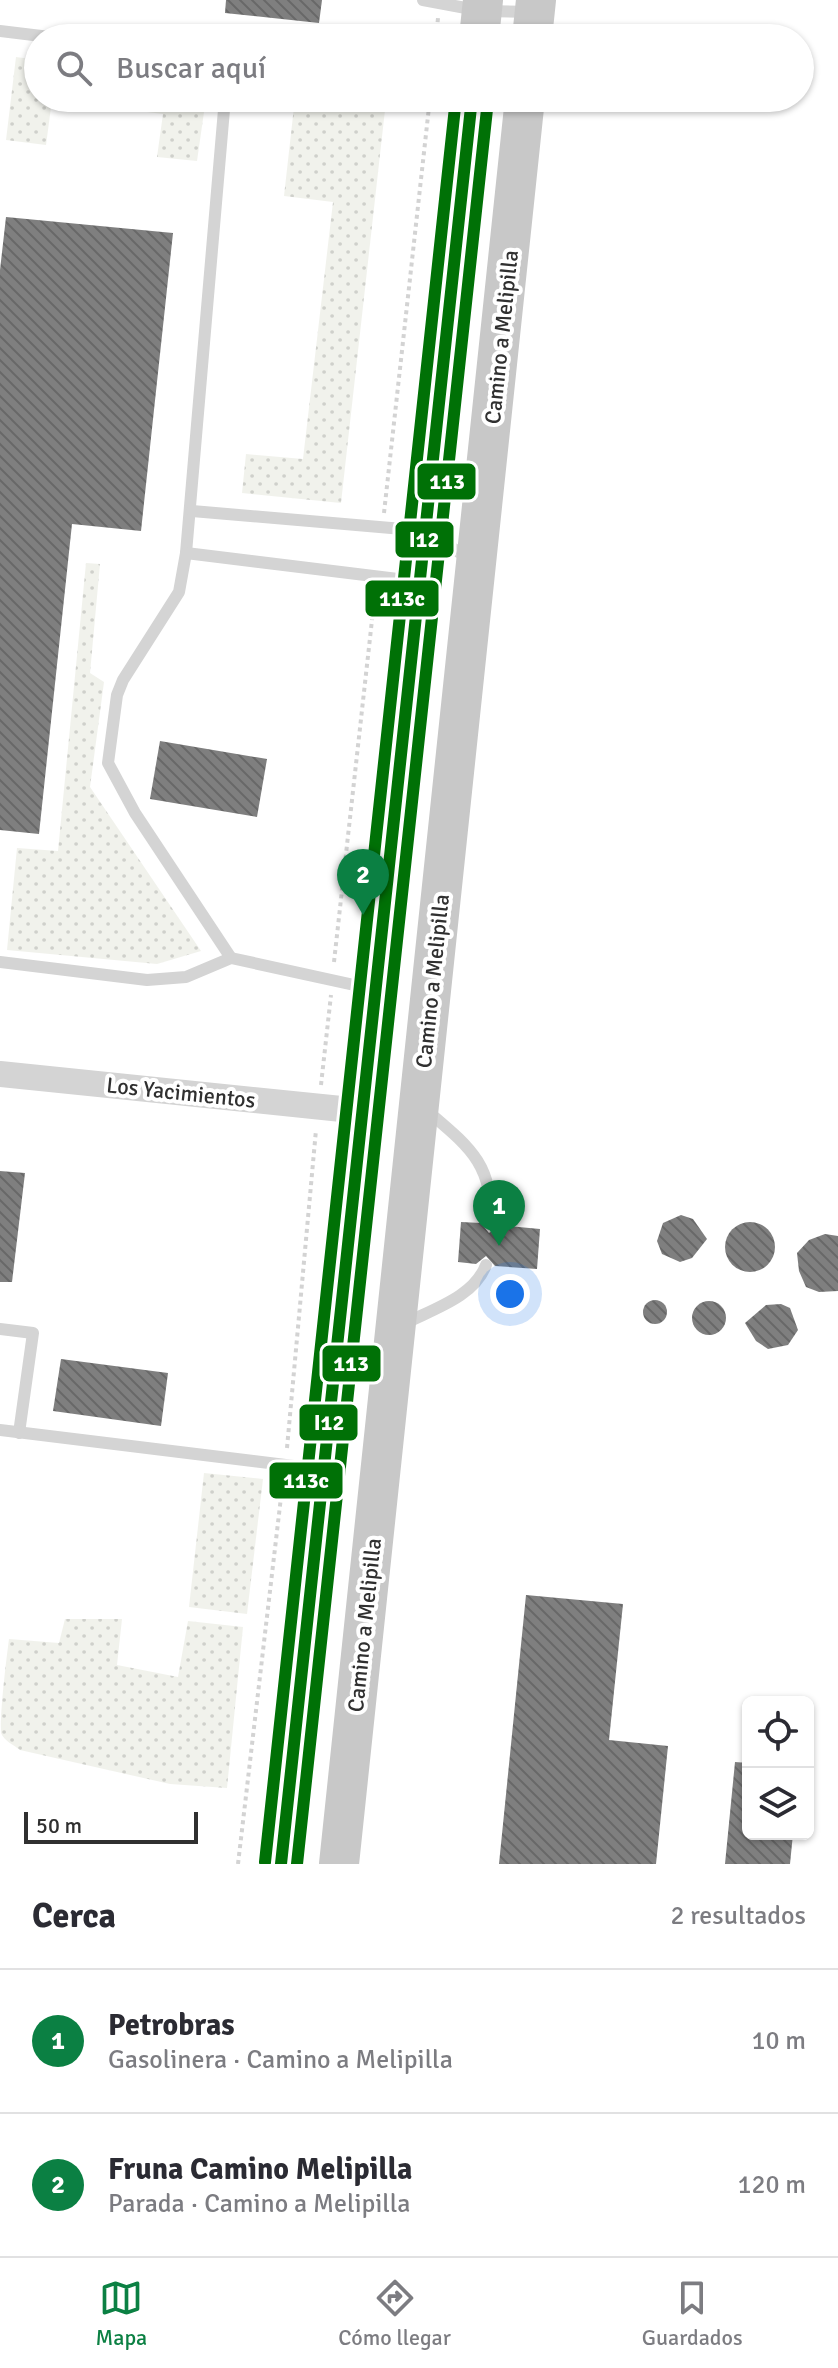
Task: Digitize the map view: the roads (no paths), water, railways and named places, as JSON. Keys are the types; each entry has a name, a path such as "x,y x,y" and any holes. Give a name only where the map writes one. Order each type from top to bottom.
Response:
{"main road":[{"path":"340,1856 282,1853 471,112"},
{"name":"Camino a Melipilla","path":"340,1856 524,112"}],"street":[{"name":"Los Yacimientos","path":"0,1074 361,1111"}],"lane":[{"path":"423,0 481,16 534,17"},
{"path":"0,31 24,34"},
{"path":"224,112 186,553 179,592 123,680 117,695 108,763 135,813 231,958"},
{"path":"192,511 426,531 477,563"},
{"path":"186,553 420,582"},
{"path":"0,962 147,980 186,977 231,958 375,990"},
{"path":"419,1104 461,1140 480,1162 492,1199 490,1224"},
{"path":"394,1329 466,1292 479,1280 486,1265"},
{"path":"0,1329 33,1333 19,1433"},
{"path":"0,1430 322,1469"}],"place":[{"name":"Fruna Camino Melipilla","path":"363,915"},
{"name":"Petrobras","path":"499,1246"}]}
